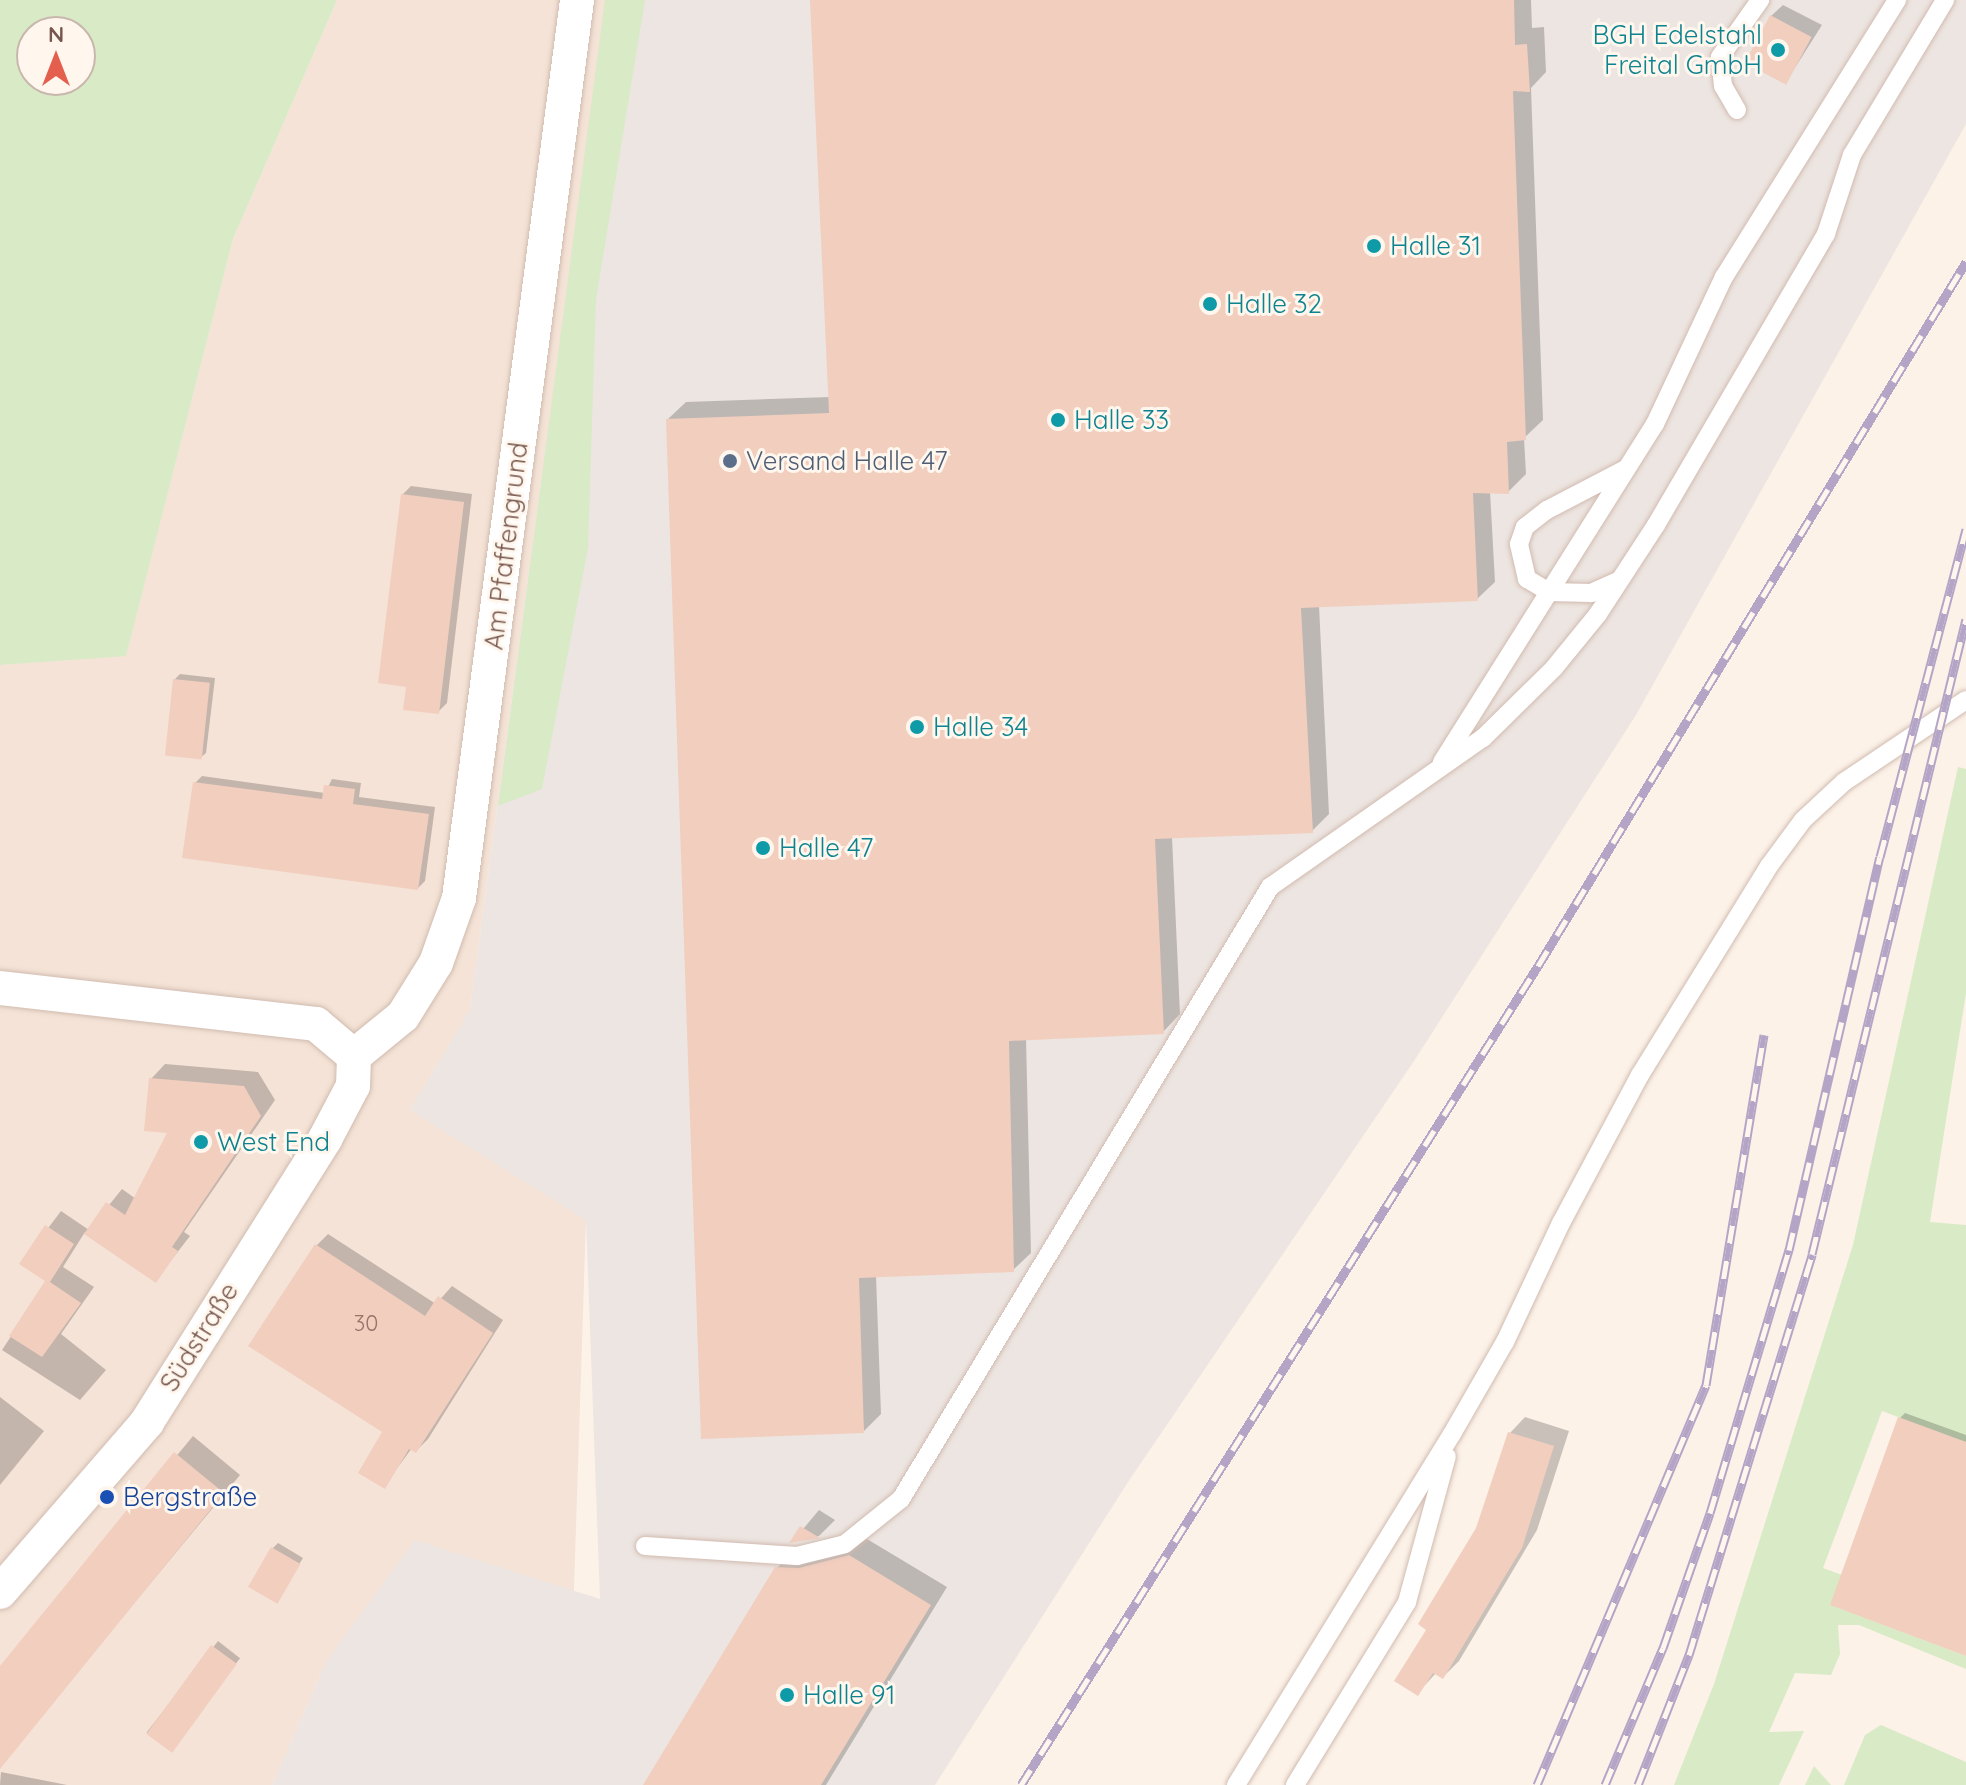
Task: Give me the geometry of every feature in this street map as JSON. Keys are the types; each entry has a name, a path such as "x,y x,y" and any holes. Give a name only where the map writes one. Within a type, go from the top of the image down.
{"street":[{"name":"Am Pfaffengrund","path":"354,1056 403,1016 436,963 459,898 577,0"},
{"path":"0,988 316,1024 354,1056"},
{"name":"Südstraße","path":"0,1592 147,1422 325,1139 353,1086 354,1056"}],"lane":[{"path":"1737,110 1723,86 1720,57 1760,0"},
{"path":"1435,774 1626,469 1676,384 1724,277 1897,0"},
{"path":"645,1546 797,1556 845,1544 901,1499 1270,887 1435,774 1520,703 1590,625 1623,576 1826,234 1852,155 1945,0"},
{"path":"1623,576 1612,586 1591,593 1549,592 1527,579 1519,544 1525,527 1547,510 1626,469"},
{"path":"1236,1785 1452,1434 1505,1342 1561,1223 1640,1075 1769,866 1803,820 1844,782 1966,700"},
{"path":"1295,1785 1407,1602 1452,1434"}],"shaded area":[{"path":"337,0 606,0 470,1010 410,1110 586,1219 573,1619 327,1660 272,1785 0,1785 0,665 126,655 233,239"},
{"name":"BGH Edelstahl Freital GmbH","path":"606,0 1966,0 1966,124 1636,715 1414,1061 1128,1482 935,1785 272,1785 327,1660 415,1540 600,1599 586,1220 410,1110 470,1010"}],"green space":[{"path":"0,0 337,0 233,239 126,656 0,665"},
{"path":"605,0 645,0 596,300 588,548 542,789 498,806"},
{"path":"1958,767 1966,769 1966,993 1930,1222 1966,1225 1966,1442 1882,1411 1823,1568 1842,1575 1831,1605 1966,1656 1966,1669 1859,1625 1838,1625 1840,1654 1831,1675 1795,1673 1769,1732 1804,1731 1779,1785 1674,1785 1714,1684 1853,1245"},
{"path":"1881,1725 1966,1762 1966,1785 1844,1785 1865,1735"},
{"path":"1814,1766 1831,1785 1805,1785"}],"building":[{"path":"810,0 1514,0 1515,45 1527,44 1530,92 1513,91 1526,440 1507,442 1509,494 1473,493 1478,601 1301,608 1313,833 1155,839 1164,1034 1009,1041 1014,1272 859,1278 864,1433 701,1439 666,419 829,413"},
{"name":"BGH Edelstahl Freital GmbH","path":"1770,15 1811,37 1786,85 1745,63"},
{"path":"401,494 464,502 439,714 403,710 406,687 378,683"},
{"path":"173,679 210,683 202,759 165,756"},
{"path":"193,782 322,799 324,785 355,789 353,804 429,814 418,890 182,858"},
{"name":"West End","path":"149,1078 244,1086 261,1116 172,1247 178,1251 156,1283 84,1234 106,1202 125,1215 167,1133 144,1131"},
{"path":"45,1225 74,1244 50,1282 81,1303 42,1357 9,1336 45,1281 19,1264"},
{"path":"315,1244 425,1316 438,1296 493,1333 416,1453 409,1449 385,1489 358,1473 382,1432 248,1346"},
{"path":"1898,1417 1966,1442 1966,1656 1830,1605"},
{"path":"1508,1432 1554,1446 1522,1548 1443,1679 1433,1673 1418,1696 1394,1681 1426,1630 1418,1624 1476,1528"},
{"path":"174,1452 224,1493 0,1769 0,1666"},
{"path":"800,1526 820,1538 789,1543"},
{"path":"271,1547 300,1564 277,1604 248,1587"},
{"name":"Halle 91","path":"849,1555 931,1605 821,1785 643,1785 775,1567 799,1568"},
{"path":"211,1645 237,1664 172,1753 146,1734"}],"railway":[{"path":"1021,1785 1538,966 1966,262"},
{"path":"1605,1785 1663,1648 1710,1513 1789,1250 1880,857 1966,529"},
{"path":"1638,1785 1689,1655 1812,1254 1966,619"},
{"path":"1537,1785 1706,1385 1764,1035"}],"place":[{"name":"BGH Edelstahl Freital GmbH","path":"1778,50"},
{"name":"Halle 31","path":"1374,246"},
{"name":"Halle 32","path":"1210,304"},
{"name":"Halle 33","path":"1058,420"},
{"name":"Versand Halle 47","path":"730,461"},
{"name":"Halle 34","path":"917,727"},
{"name":"Halle 47","path":"763,848"},
{"name":"West End","path":"201,1142"},
{"name":"Bergstraße","path":"107,1497"},
{"name":"Halle 91","path":"787,1695"}]}
